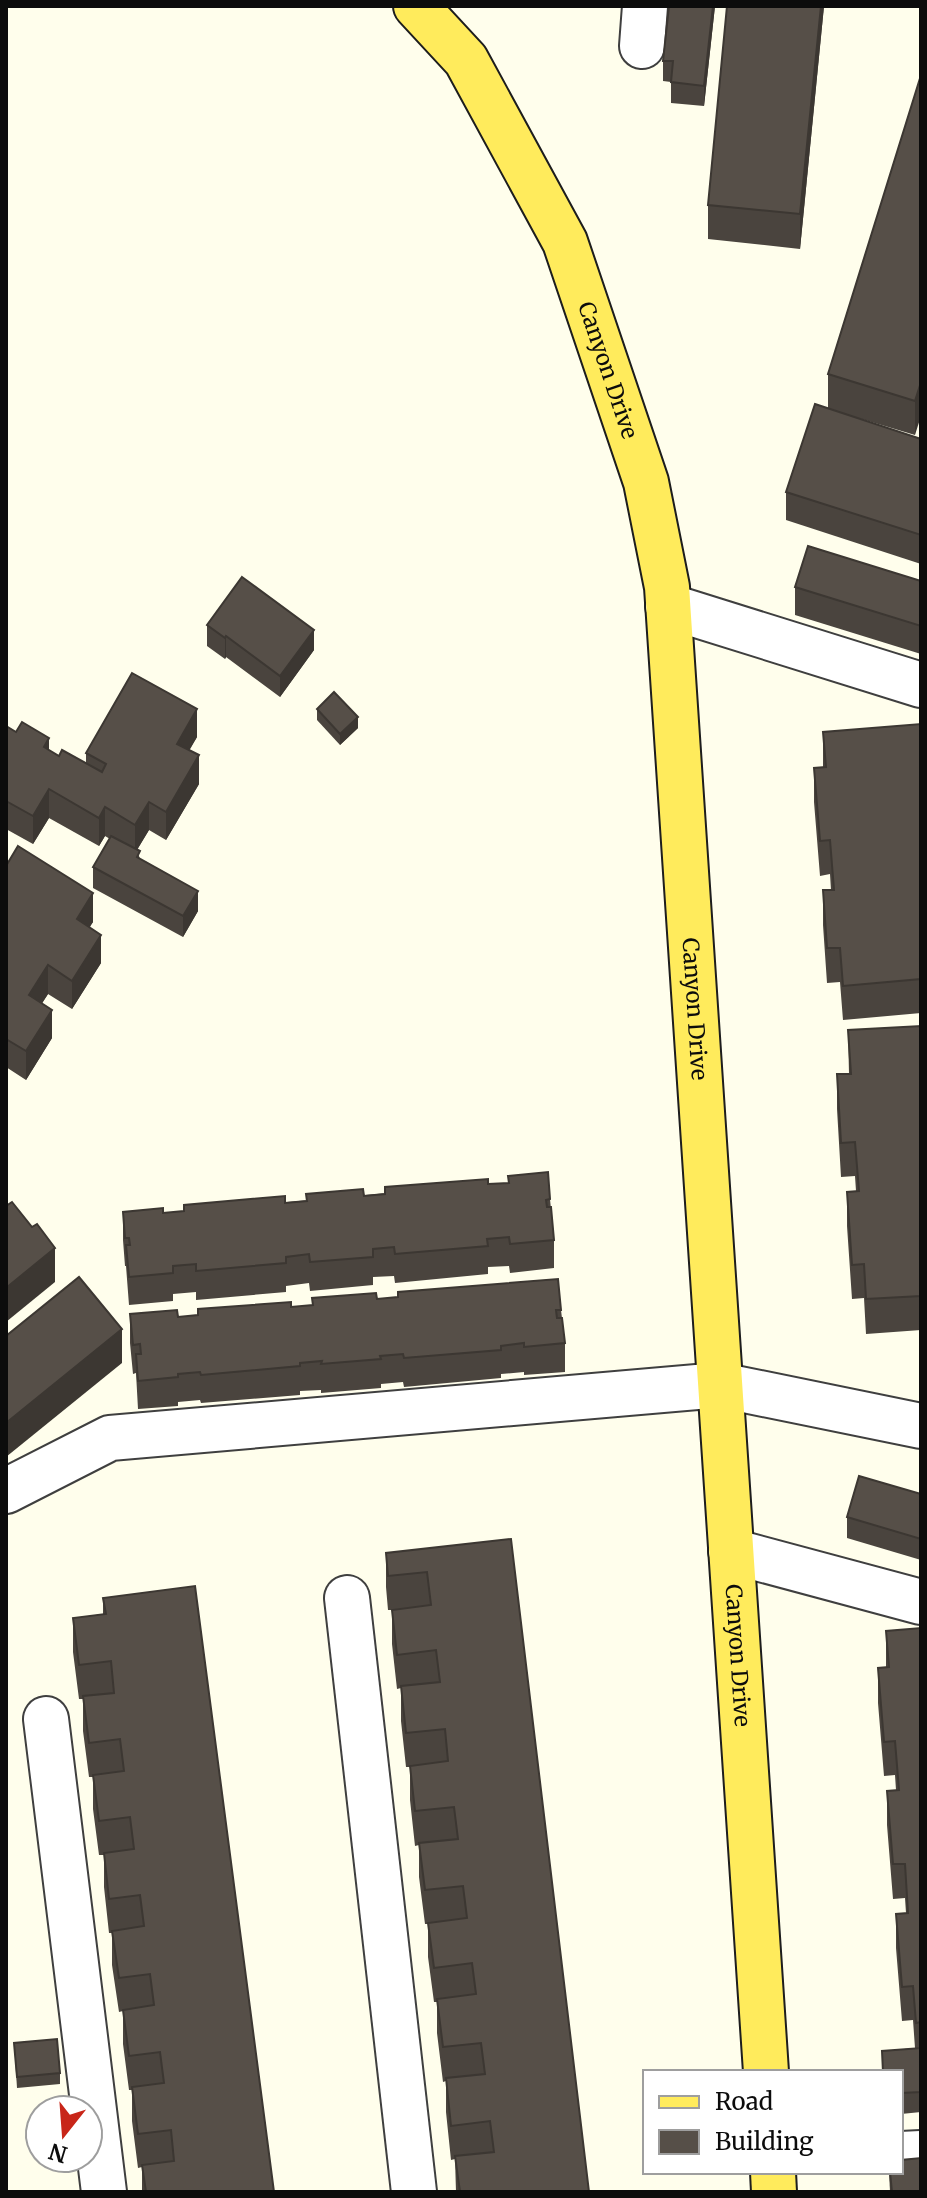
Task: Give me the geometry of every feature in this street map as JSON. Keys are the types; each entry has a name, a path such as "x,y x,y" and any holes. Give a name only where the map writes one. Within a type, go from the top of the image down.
{"main road":[{"name":"Canyon Drive","path":"416,6 466,60 565,242 646,482 667,587 766,2070"}],"street":[{"path":"668,606 921,685"},
{"path":"6,1491 110,1438 720,1385 921,1426"},
{"path":"731,1551 921,1602"},
{"path":"347,1598 414,2192"},
{"path":"46,1719 104,2192"}],"building":[{"path":"669,6 713,6 704,86 671,82 673,61 663,61"},
{"path":"727,6 821,6 800,214 708,205"},
{"path":"921,75 921,382 915,401 828,374"},
{"path":"815,404 921,439 921,535 786,492"},
{"path":"808,546 921,581 921,626 795,587"},
{"path":"242,577 314,630 280,676 207,625"},
{"path":"132,673 197,709 177,744 199,755 166,812 149,802 135,825 105,807 99,818 49,789 33,816 6,801 6,726 16,732 22,722 49,738 44,747 59,756 62,750 102,772 106,764 86,753"},
{"path":"334,692 358,717 340,734 317,709"},
{"path":"921,724 921,979 843,986 840,948 827,948 823,890 834,890 830,840 820,841 814,768 826,767 823,732"},
{"path":"111,836 140,851 137,857 198,891 183,916 93,867"},
{"path":"18,846 93,893 77,919 101,935 72,981 48,965 29,995 52,1010 26,1051 6,1039 6,866"},
{"path":"921,1026 921,1296 866,1299 864,1264 852,1265 847,1192 859,1191 855,1142 841,1143 837,1074 851,1074 848,1030"},
{"path":"548,1172 550,1199 546,1200 547,1207 551,1207 554,1240 510,1244 509,1237 487,1239 488,1246 395,1254 394,1247 373,1249 373,1257 310,1262 309,1254 286,1257 286,1263 196,1271 196,1264 173,1266 173,1273 129,1277 126,1245 130,1245 129,1238 125,1238 123,1212 163,1208 163,1213 184,1211 184,1205 285,1196 285,1203 307,1201 306,1194 363,1189 364,1196 385,1194 385,1187 488,1179 488,1184 509,1183 508,1176"},
{"path":"12,1202 32,1227 37,1224 55,1248 6,1288 6,1206"},
{"path":"79,1277 122,1329 6,1423 6,1336"},
{"path":"558,1279 561,1310 556,1310 557,1318 562,1318 565,1343 524,1347 524,1343 501,1346 501,1350 404,1358 403,1354 380,1356 381,1359 321,1364 322,1361 300,1363 300,1366 201,1375 200,1372 178,1374 178,1377 138,1381 136,1354 141,1354 140,1344 133,1345 130,1314 177,1310 178,1317 198,1315 198,1309 291,1302 291,1307 313,1305 312,1298 376,1293 377,1299 398,1297 398,1292"},
{"path":"859,1476 921,1494 921,1539 847,1517"},
{"path":"511,1539 589,2192 460,2192 455,2156 494,2152 490,2121 451,2126 446,2078 485,2074 481,2043 443,2047 437,1999 476,1994 472,1963 434,1968 428,1923 467,1918 463,1886 425,1890 419,1843 458,1839 454,1807 415,1811 410,1766 448,1761 445,1729 406,1733 401,1686 440,1682 436,1650 397,1655 392,1610 431,1605 427,1572 388,1576 386,1553"},
{"path":"195,1586 274,2192 146,2192 142,2165 174,2161 171,2130 138,2134 132,2087 164,2083 160,2052 129,2056 123,2010 154,2005 150,1974 119,1978 112,1931 144,1926 140,1895 109,1899 104,1853 134,1849 130,1817 99,1821 93,1775 124,1771 120,1739 89,1743 83,1696 114,1693 111,1661 79,1665 73,1618 106,1614 103,1598"},
{"path":"921,1628 921,2022 916,2023 913,1986 902,1987 896,1914 908,1913 905,1864 893,1864 887,1791 899,1790 895,1741 884,1742 878,1668 889,1667 886,1631"},
{"path":"57,2039 60,2073 17,2077 14,2043"},
{"path":"921,2048 921,2092 903,2093 903,2070 883,2070 882,2051"},
{"path":"921,2158 921,2192 892,2192 890,2174 903,2174 903,2160"}]}
